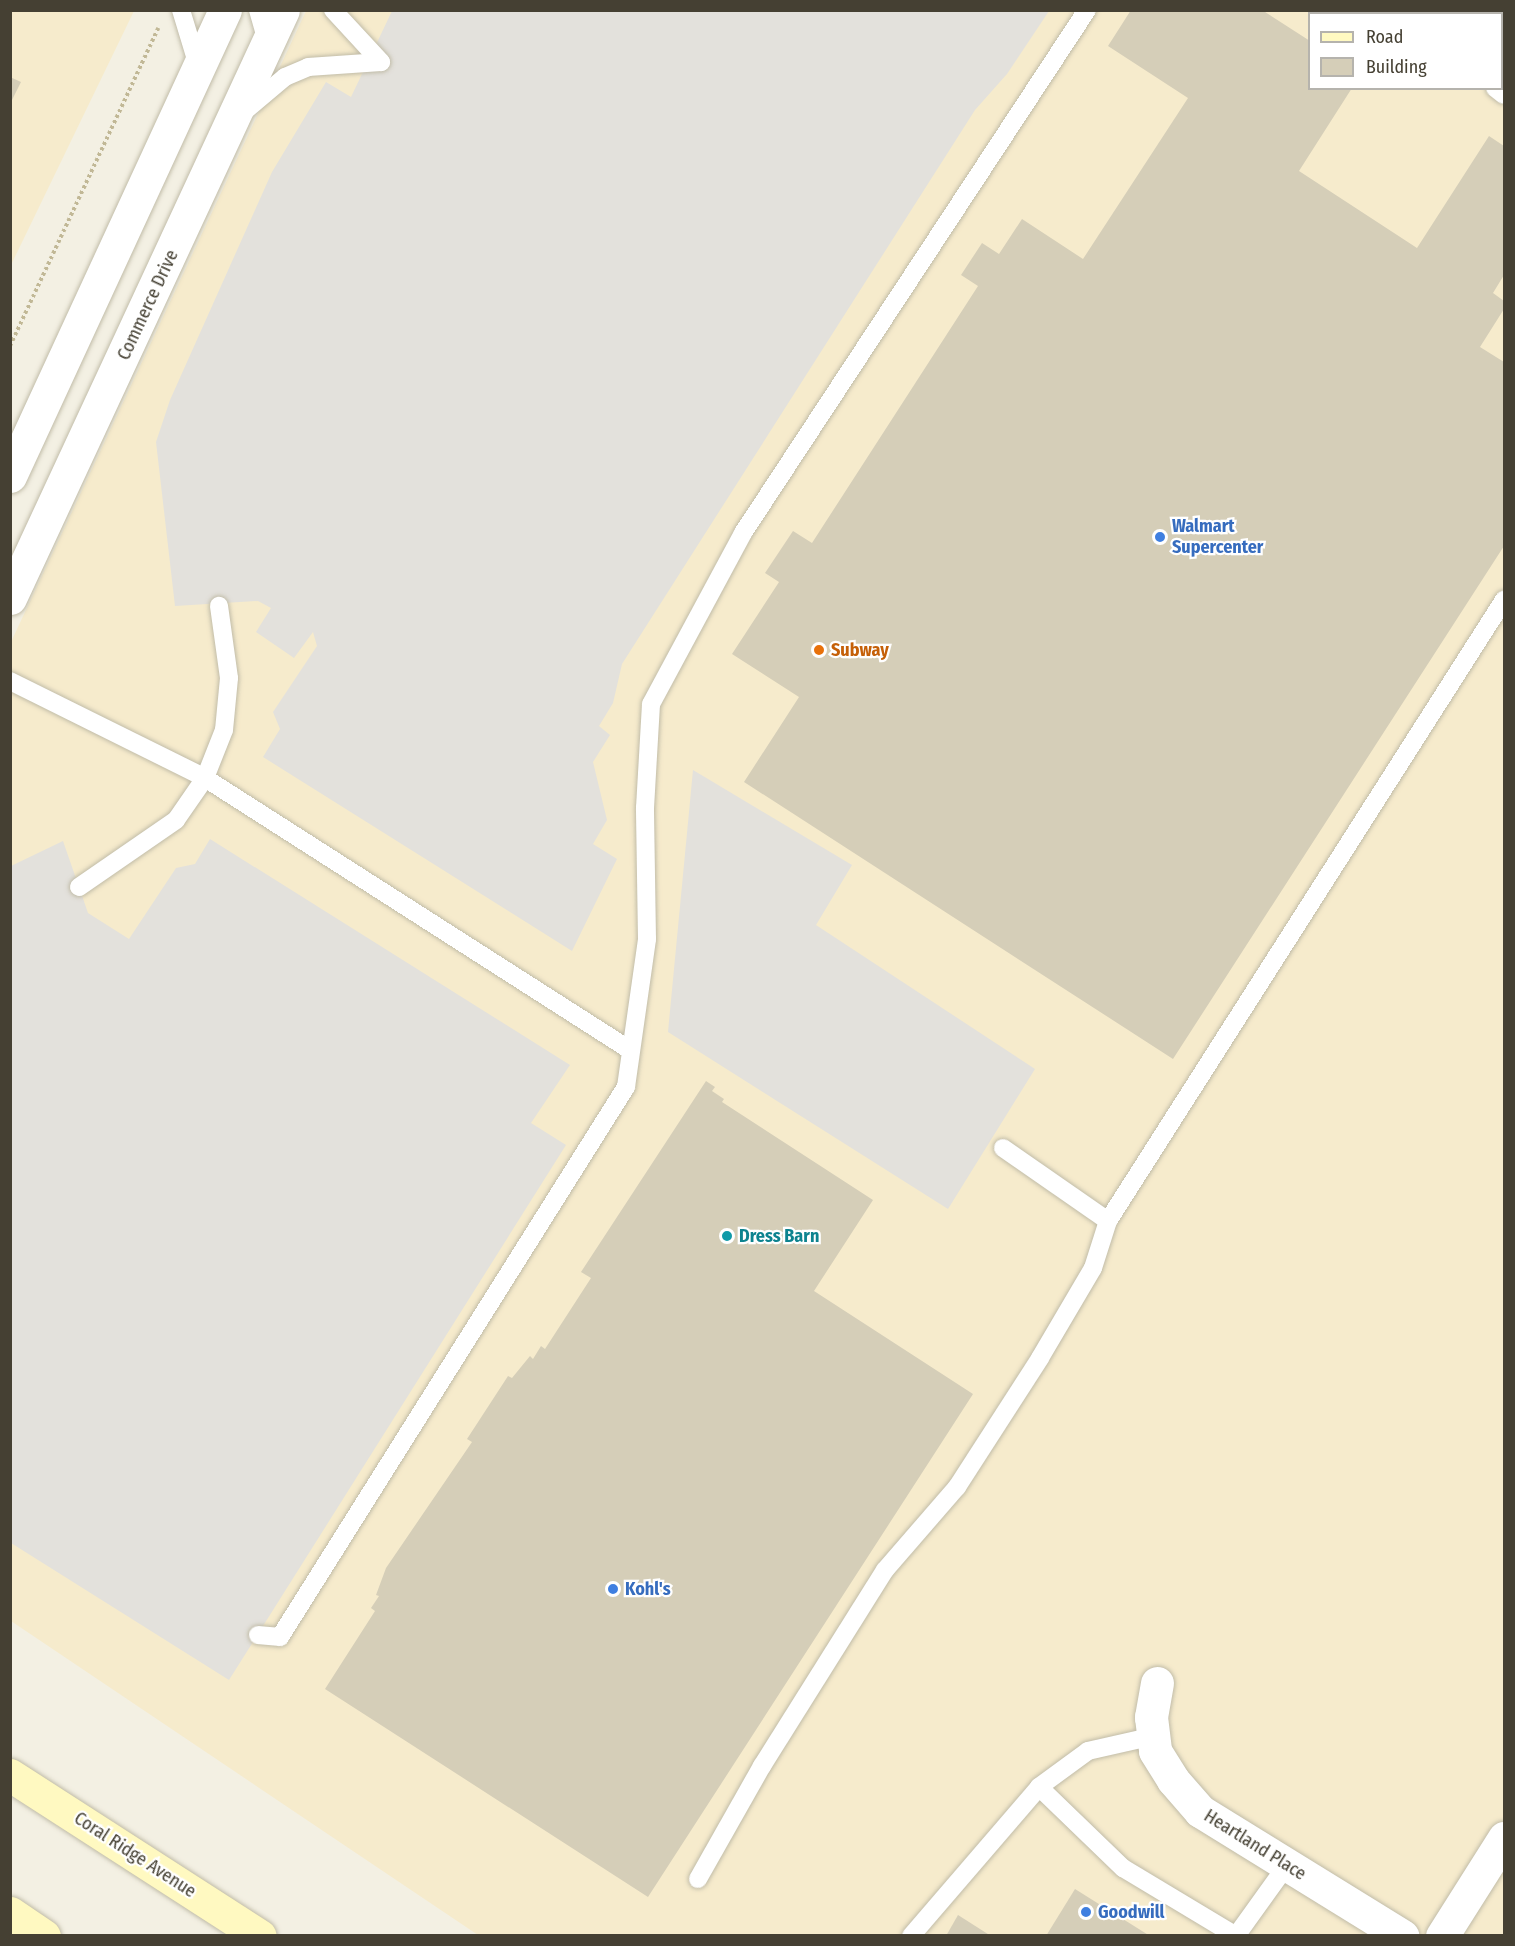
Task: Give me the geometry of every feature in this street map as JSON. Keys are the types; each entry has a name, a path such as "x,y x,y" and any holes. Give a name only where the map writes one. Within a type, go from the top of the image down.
{"main road":[{"name":"Coral Ridge Avenue","path":"10,1775 260,1935"},
{"path":"10,1913 33,1935"},
{"path":"10,1913 44,1935"}],"street":[{"path":"10,476 225,10"},
{"name":"Commerce Drive","path":"10,598 283,10"},
{"name":"Heartland Place","path":"1157,1683 1151,1717 1155,1751 1173,1780 1200,1811 1401,1935"},
{"path":"1442,1935 1504,1838"}],"lane":[{"path":"181,10 199,70"},
{"path":"258,10 267,44"},
{"path":"233,121 285,77 308,67 381,62 333,10"},
{"path":"258,1635 280,1637 626,1087 647,939 645,808 651,704 743,533 1087,10"},
{"path":"698,1879 762,1766 885,1570 957,1487 1040,1358 1093,1268 1108,1221 1504,600"},
{"path":"79,887 176,820 205,778 224,730 229,678 219,606"},
{"path":"10,681 205,778 630,1050"},
{"path":"1003,1148 1108,1221"},
{"path":"911,1935 1039,1787 1088,1751 1154,1736"},
{"path":"1039,1787 1123,1868 1236,1935 1287,1864"}],"path":[{"path":"10,346 160,21"}],"shaded area":[{"path":"11,11 134,11 11,265"},
{"path":"306,11 1504,11 1504,1935 478,1935 11,1621 11,642"},
{"path":"392,11 1049,11 1007,74 975,110 622,664 613,703 599,726 610,735 593,762 607,820 593,844 617,859 572,951 263,757 280,729 273,712 317,646 313,632 294,658 256,632 271,608 258,601 175,606 156,442 170,400 272,172 326,82 351,97"},
{"path":"693,770 852,865 816,925 1035,1069 948,1209 668,1032"},
{"path":"210,839 570,1065 531,1123 566,1145 229,1680 11,1543 11,866 63,841 88,913 129,939 176,868 195,864"}],"building":[{"name":"Walmart Supercenter","path":"1131,10 1262,10 1308,40 1308,90 1351,90 1299,171 1417,248 1489,136 1504,146 1504,275 1493,293 1504,301 1504,309 1480,347 1504,362 1504,546 1173,1059 744,782 799,697 732,654 779,582 765,573 793,531 812,543 978,286 961,275 982,243 999,254 1022,219 1083,259 1188,98 1108,46"},
{"path":"10,77 21,82 10,104"},
{"name":"Kohl's","path":"706,1081 715,1087 712,1091 724,1099 722,1102 873,1200 814,1291 973,1394 648,1897 325,1689 375,1611 371,1608 379,1596 376,1595 386,1568 472,1442 467,1439 508,1376 512,1378 530,1356 533,1359 541,1346 545,1349 591,1278 581,1272"},
{"name":"Goodwill","path":"1075,1889 1150,1936 1046,1936"},
{"path":"958,1915 991,1936 946,1936"}],"place":[{"name":"Walmart Supercenter","path":"1160,537"},
{"name":"Subway","path":"819,650"},
{"name":"Dress Barn","path":"727,1236"},
{"name":"Kohl's","path":"613,1589"},
{"name":"Goodwill","path":"1086,1912"}]}
